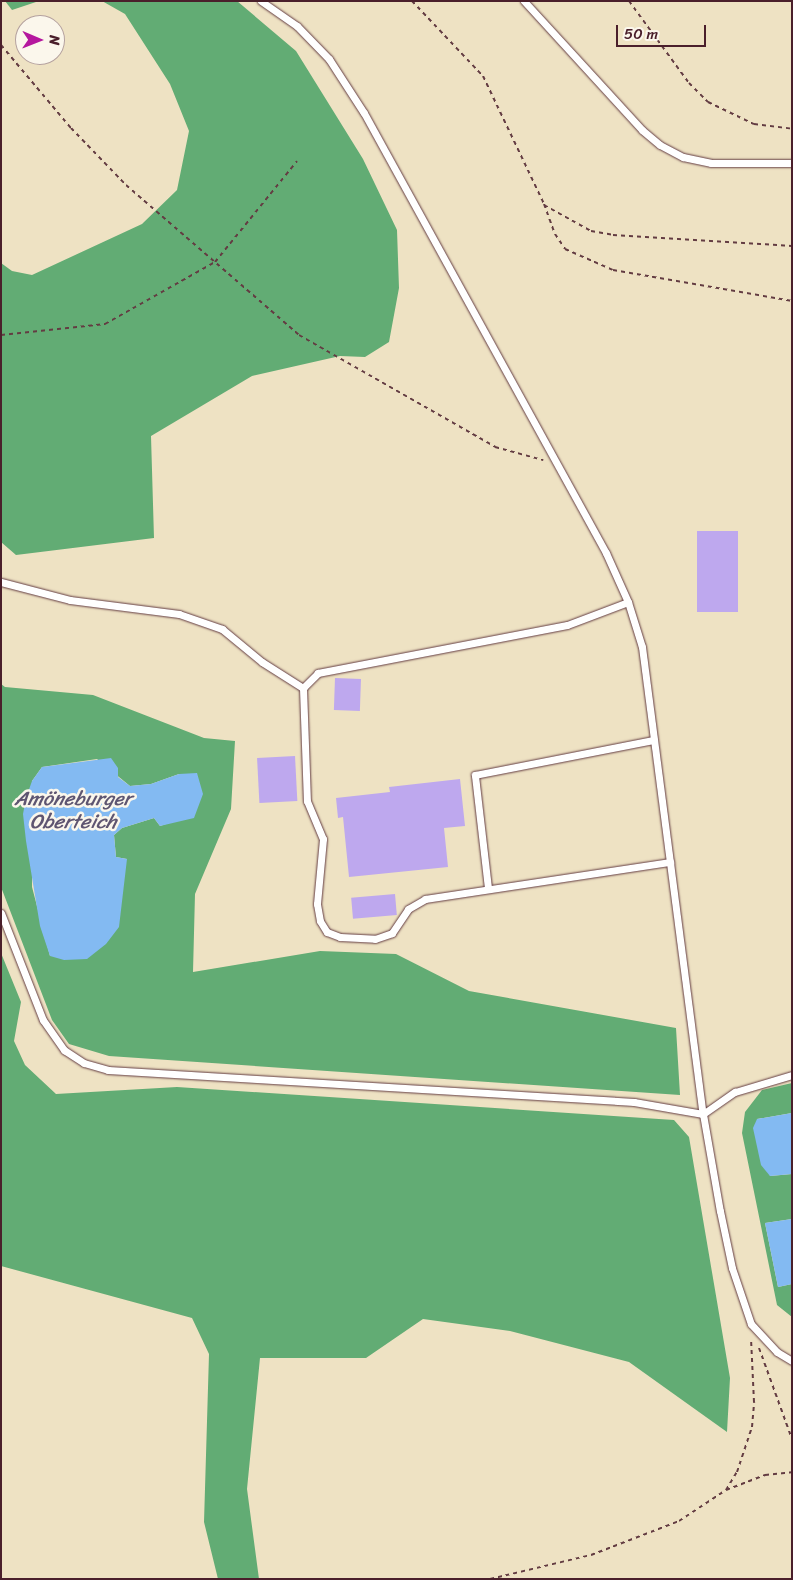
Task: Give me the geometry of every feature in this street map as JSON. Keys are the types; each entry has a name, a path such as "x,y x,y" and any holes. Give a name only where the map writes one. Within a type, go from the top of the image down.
{"lane":[{"path":"261,1 297,26 329,59 364,113 606,553 628,602 642,647 703,1114 732,1268 751,1324 777,1352 792,1361"},
{"path":"524,1 642,130 660,146 683,157 711,163 792,163"},
{"path":"1,582 70,600 179,614 222,629 262,662 302,688"},
{"path":"628,602 567,625 318,672 302,688 307,801 323,839 318,904 320,922 327,932 353,940 375,939 392,932 408,909 425,899 670,862"},
{"path":"488,888 475,774 654,740"},
{"path":"1,913 43,1020 64,1050 84,1063 108,1070 634,1102 703,1114 735,1092 792,1075"}],"path":[{"path":"412,1 483,76 544,204 555,234 565,249 583,259 613,270 792,300"},
{"path":"629,1 689,83 708,102 728,114 754,124 792,129"},
{"path":"1,45 71,128 126,185 299,335 495,447 557,464"},
{"path":"1,335 105,324 215,262 297,161"},
{"path":"544,204 591,231 613,235 792,246"},
{"path":"751,1324 792,1439"},
{"path":"726,1490 737,1472 752,1427 754,1402 751,1324"},
{"path":"490,1579 592,1555 679,1521 726,1490 765,1475 792,1472"}],"green space":[{"path":"5,1 39,1 12,10"},
{"path":"102,1 237,1 296,51 363,159 397,230 399,288 389,342 365,357 340,356 252,376 151,436 154,538 16,555 1,542 1,263 12,271 32,275 142,224 177,190 189,131 170,84 125,14"},
{"path":"1,684 5,687 93,695 204,738 235,741 231,809 195,894 193,972 320,951 396,954 469,991 676,1028 680,1095 109,1056 69,1044 52,1020 1,887","holes":["97,759 130,786 151,784 179,774 172,822 160,826 154,818 122,828 114,835 116,857 127,859 50,956 32,887 32,781 42,767"]},
{"path":"1,953 21,1002 14,1041 25,1065 56,1094 177,1087 674,1120 689,1137 730,1378 727,1432 629,1362 510,1331 423,1319 366,1358 260,1358 247,1489 259,1579 218,1579 204,1522 209,1354 192,1318 1,1266"},
{"path":"792,1083 792,1113 757,1119 770,1176 792,1174 792,1219 765,1223 778,1287 792,1284 792,1317 777,1305 742,1133 745,1112 762,1090"}],"water":[{"name":"Amöneburger Oberteich","path":"111,758 118,768 118,777 130,786 151,784 179,774 197,773 203,794 194,818 160,826 154,818 122,828 114,835 116,857 127,859 119,927 106,944 87,959 64,960 50,956 40,926 23,814 26,798 32,781 42,767"},
{"path":"792,1113 792,1174 770,1176 761,1165 753,1128 757,1119"},
{"path":"792,1219 792,1284 778,1287 765,1223"}],"building":[{"path":"697,531 738,531 738,612 697,612"},
{"path":"335,678 361,679 360,711 334,710"},
{"path":"295,756 297,801 259,803 257,758"},
{"path":"460,779 465,826 444,828 448,867 349,877 343,817 338,818 336,798 390,792 389,787"},
{"path":"395,894 397,915 353,919 351,898"}]}
